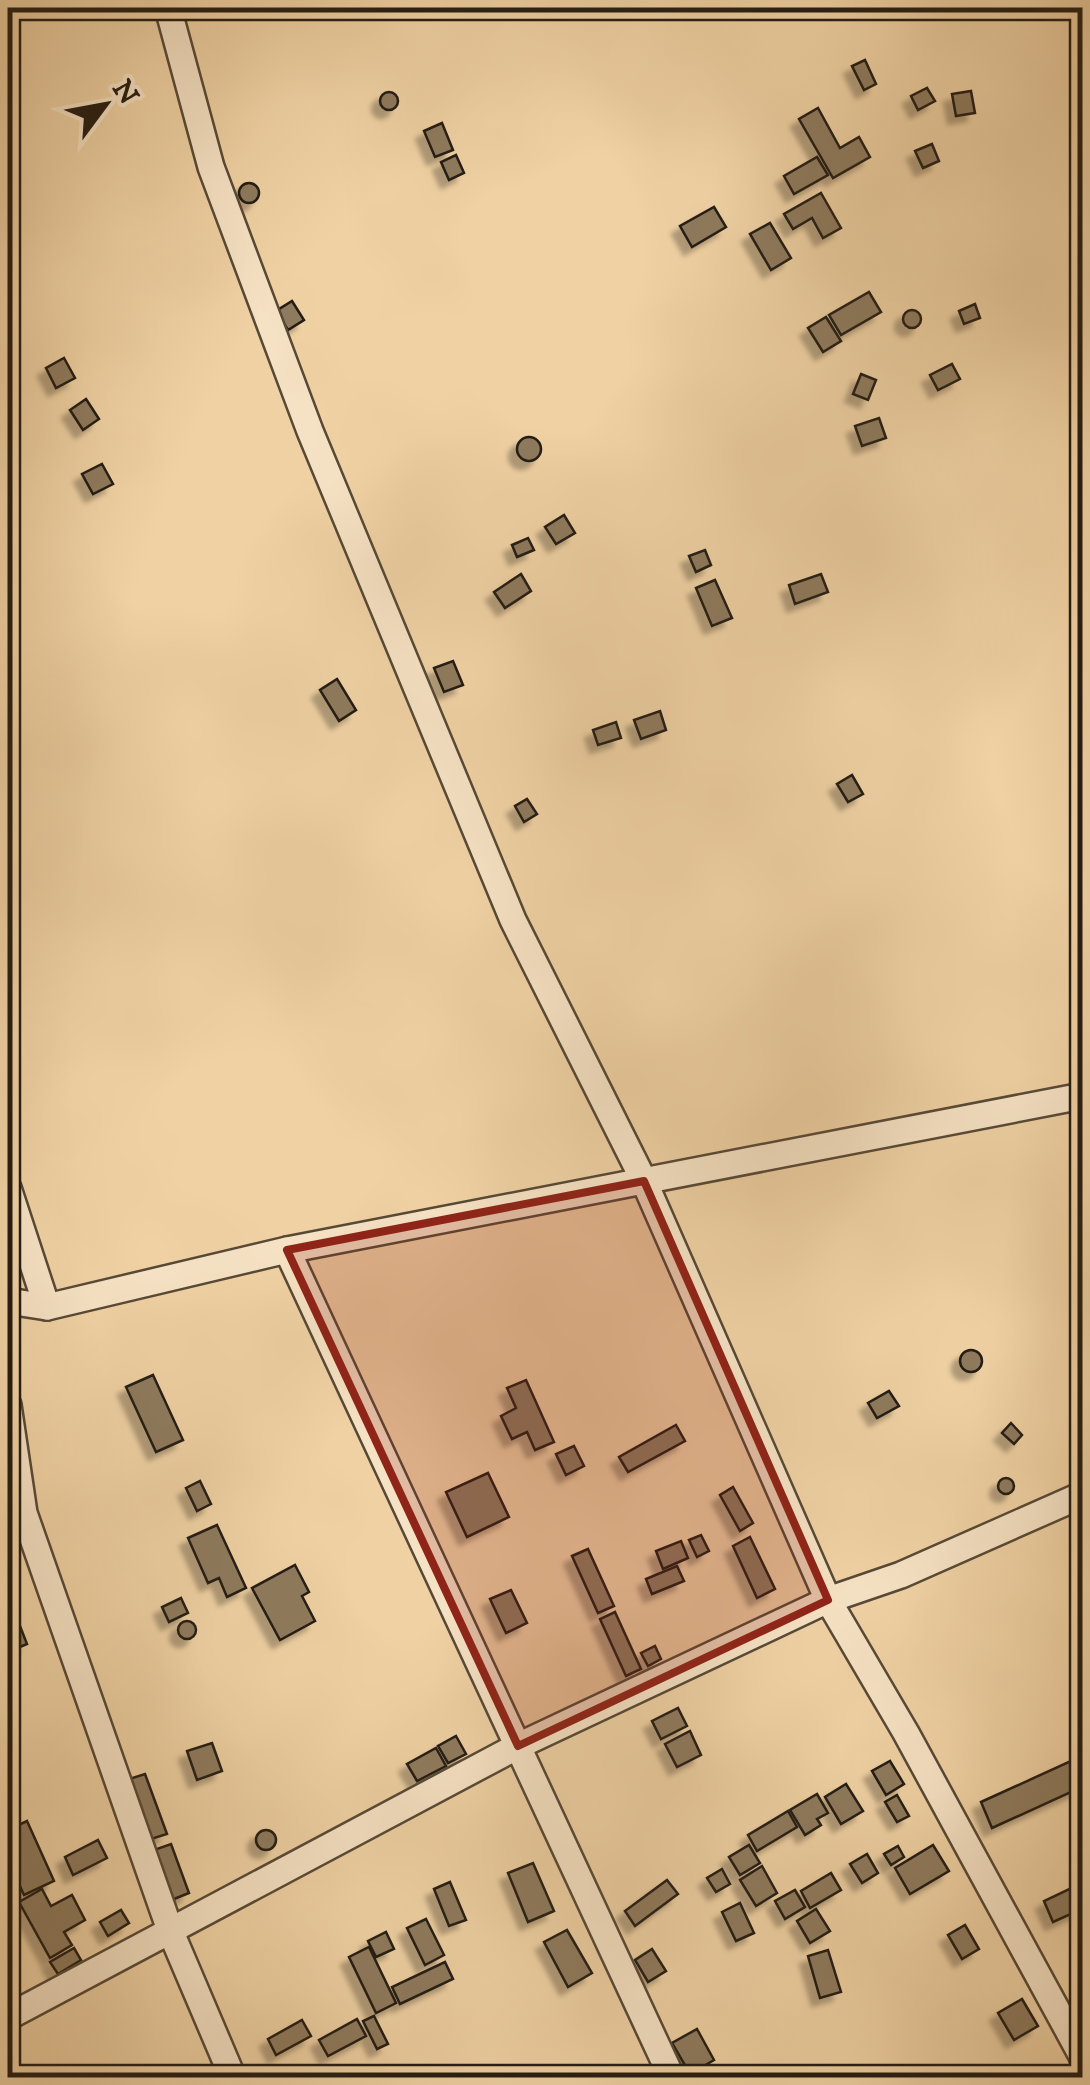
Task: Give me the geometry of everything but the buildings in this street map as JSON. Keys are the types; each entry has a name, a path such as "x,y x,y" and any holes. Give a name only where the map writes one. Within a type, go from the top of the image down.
{"street":[{"path":"168,8 211,167 310,431 513,920 644,1181 828,1600 906,1732 1082,2056"},
{"path":"8,1301 47,1307 288,1250 1082,1096"},
{"path":"8,1188 47,1307"},
{"path":"288,1250 672,2078"},
{"path":"8,1405 24,1513 170,1930 233,2078"},
{"path":"8,2018 518,1746 828,1600 901,1576 1082,1495"}],"highlighted area":[{"path":"644,1181 828,1600 518,1746 287,1250"}]}
